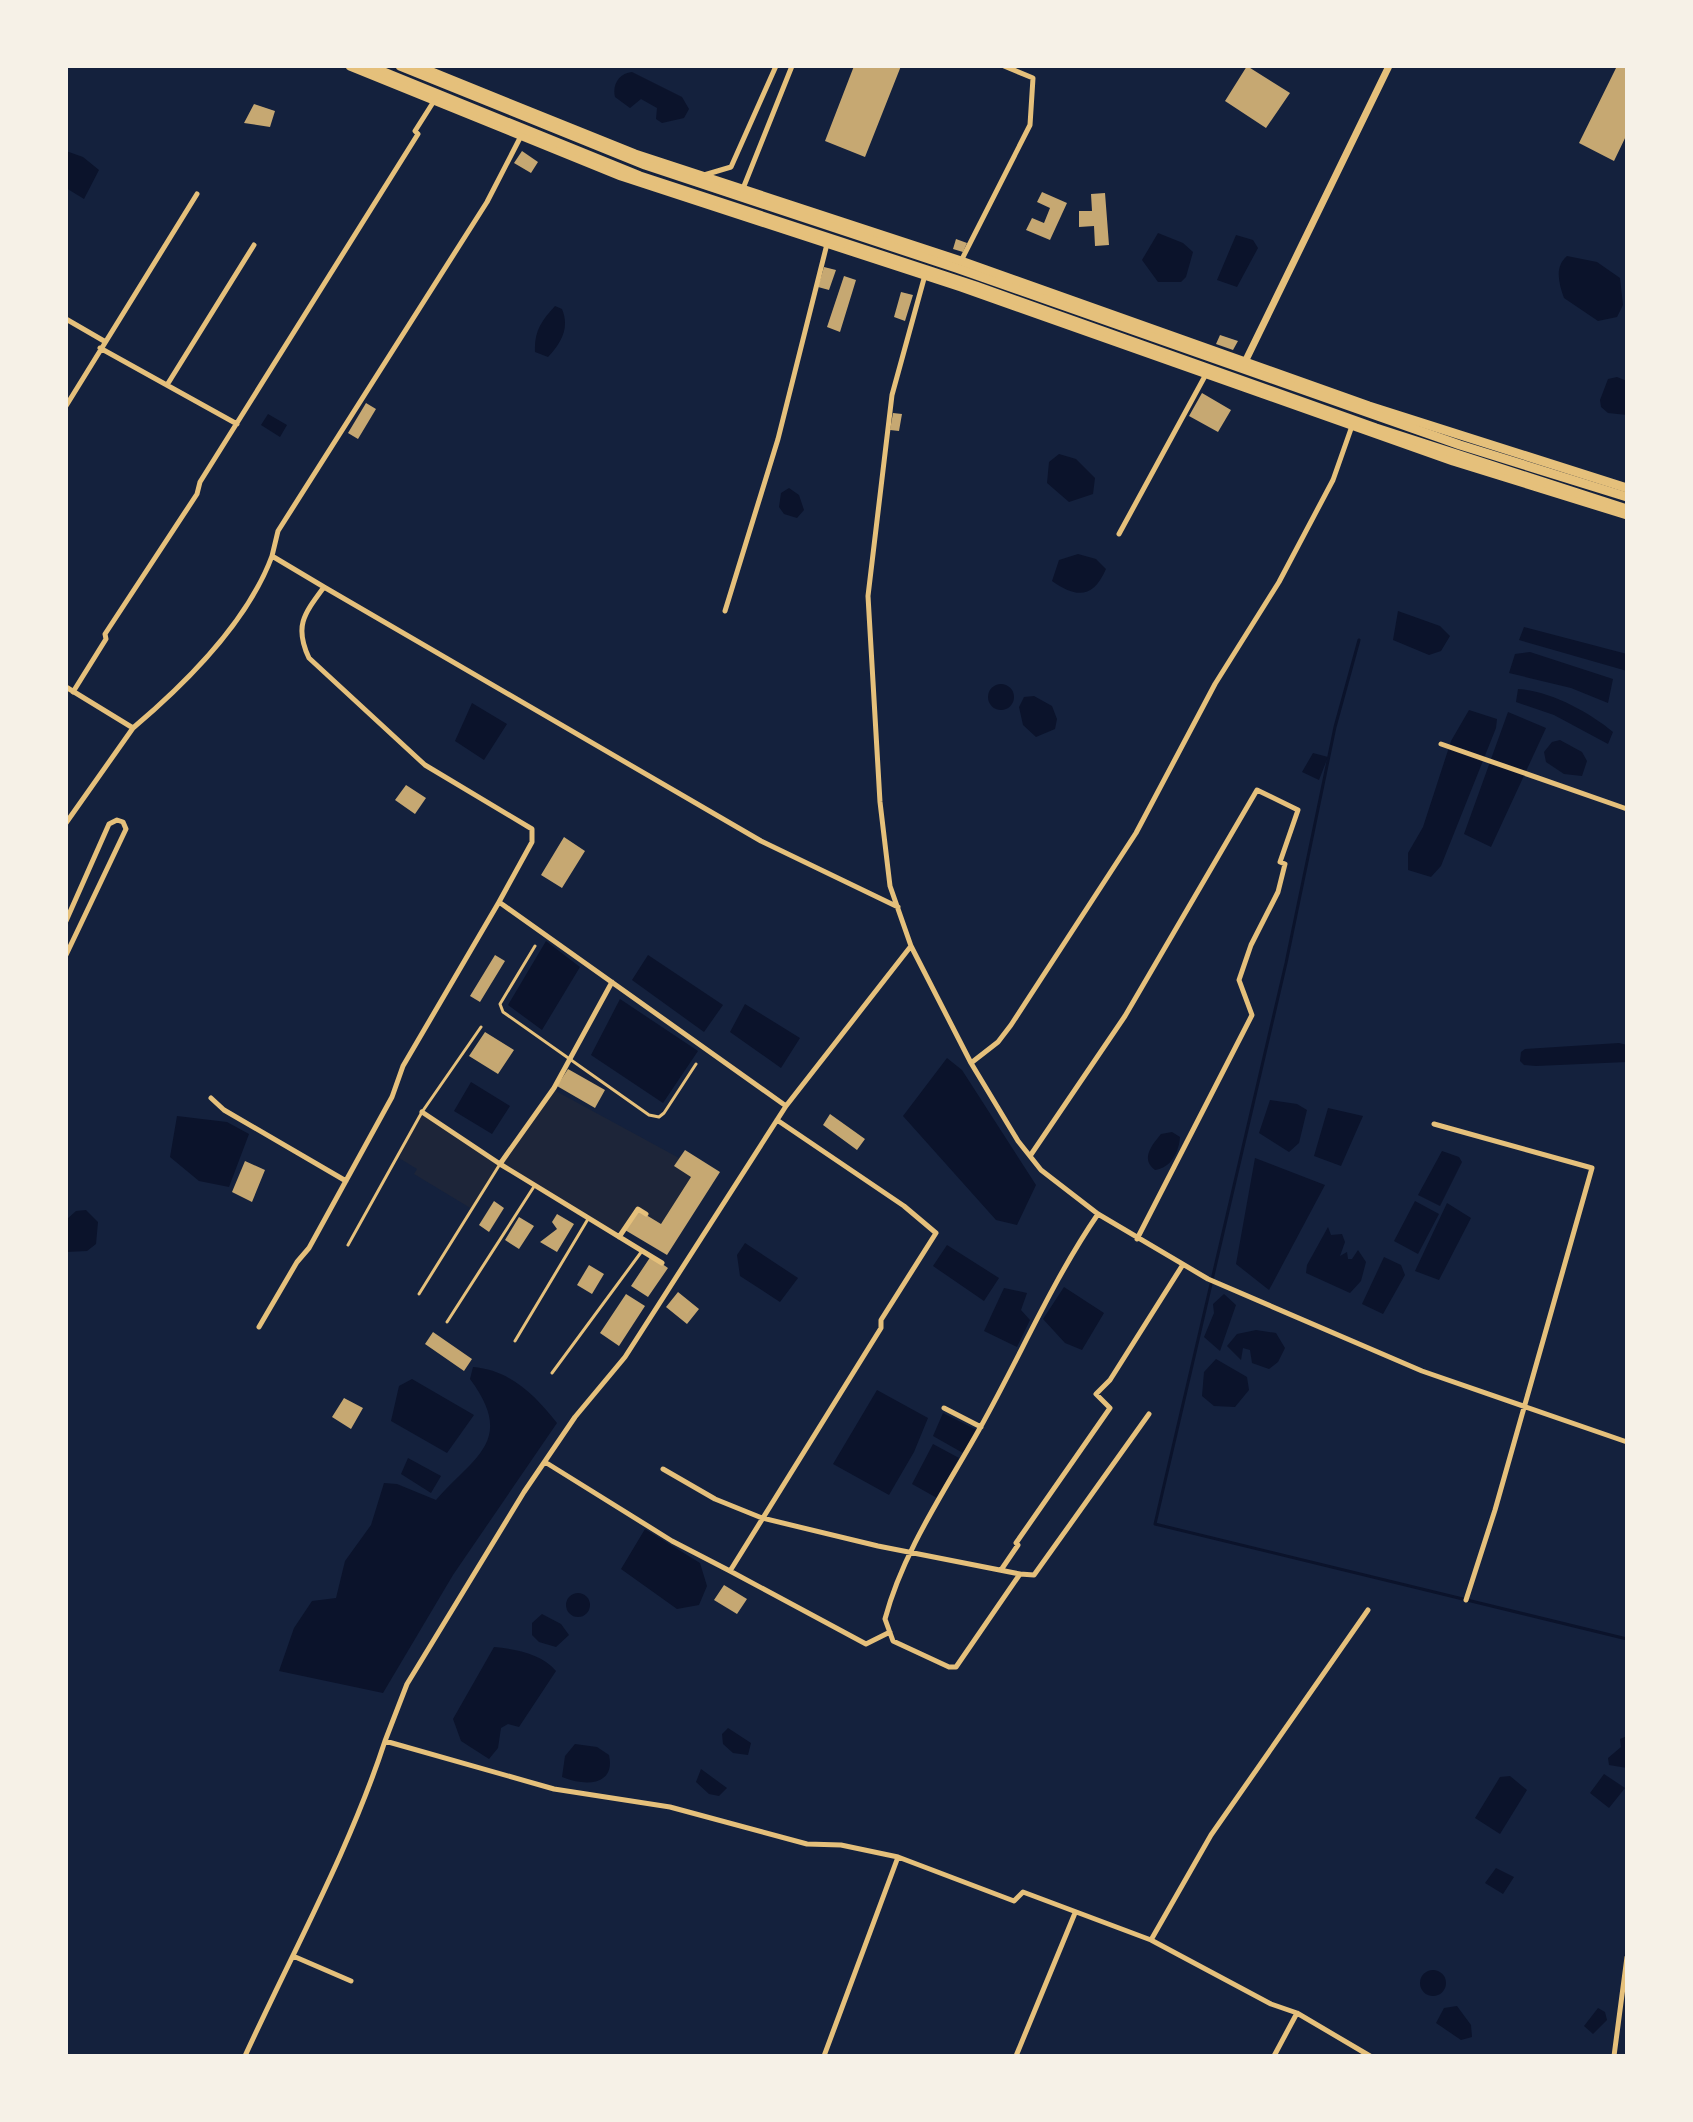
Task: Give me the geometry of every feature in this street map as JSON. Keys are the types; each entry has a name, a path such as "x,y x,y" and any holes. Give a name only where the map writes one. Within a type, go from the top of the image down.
{"main road":[{"path":"350,66 621,176 925,275 1352,426 1627,515"},
{"path":"369,66 640,176 976,286 1434,448 1627,509"},
{"path":"400,66 645,165 956,268 1420,432 1627,497"},
{"path":"417,66 695,175 961,261 1244,363 1627,488"}],"street":[{"path":"695,175 718,174 731,167 776,66"},
{"path":"734,213 792,66"},
{"path":"961,261 1030,125 1033,78 1004,66"},
{"path":"1234,386 1389,66"},
{"path":"73,692 106,639 105,634 197,494 200,482 418,134 415,131 434,101"},
{"path":"66,823 133,728 209,656 259,585 272,556 278,531 487,202 521,135"},
{"path":"66,406 197,194"},
{"path":"725,611 778,439 827,244"},
{"path":"167,385 254,245"},
{"path":"925,275 892,395 868,596 880,802 890,886 911,946 971,1063 1041,1170 1098,1214 1182,1266 1422,1371 1627,1442"},
{"path":"66,319 104,341"},
{"path":"100,348 237,424"},
{"path":"1119,534 1205,376"},
{"path":"971,1063 998,1042 1011,1025 1136,833 1215,684 1301,542 1333,480 1352,426"},
{"path":"272,556 761,841 898,907"},
{"path":"259,1327 346,1181 392,1097 403,1066 532,842 532,829 425,765 309,658 299,637 300,625 324,587"},
{"path":"66,687 133,728"},
{"path":"1441,744 1627,809"},
{"path":"1030,1156 1125,1016 1257,790 1298,810 1280,862 1285,864 1278,892 1251,945 1239,980 1252,1015 1137,1239"},
{"path":"66,921 109,824 117,820 123,822 126,829 66,955"},
{"path":"499,902 786,1106"},
{"path":"245,2056 328,1889 368,1793 407,1684 545,1461 575,1417 625,1357 786,1106 911,946"},
{"path":"500,1164 570,1059 612,982"},
{"path":"211,1098 224,1110 346,1181"},
{"path":"422,1112 500,1164 662,1263"},
{"path":"730,1571 841,1396 881,1328 881,1320 936,1233 904,1206 777,1120"},
{"path":"1434,1124 1592,1168 1466,1600"},
{"path":"619,1237 638,1209 646,1214"},
{"path":"1020,1574 956,1667 949,1667 893,1641 885,1619 912,1553 1069,1257 1098,1214"},
{"path":"1001,1570 1018,1545 1016,1543 1110,1408 1096,1394 1110,1380 1182,1266"},
{"path":"944,1408 981,1427"},
{"path":"663,1469 715,1499 762,1518 912,1553 1034,1575 1149,1414"},
{"path":"545,1461 672,1541 866,1644 890,1632"},
{"path":"1151,1940 1211,1835 1351,1630 1368,1610"},
{"path":"385,1741 554,1789 670,1807 807,1844 841,1845 898,1857 1014,1901 1023,1892 1151,1940 1271,2004 1297,2013 1370,2056"},
{"path":"824,2056 898,1857"},
{"path":"1016,2056 1075,1912"},
{"path":"293,1956 351,1981"},
{"path":"1614,2056 1627,1957"},
{"path":"1274,2056 1297,2013"},
{"path":"1350,2056 1355,2047"}],"lane":[{"path":"535,946 500,1008 649,1115 659,1117 696,1064"},
{"path":"348,1245 422,1112 481,1027"},
{"path":"419,1294 500,1164"},
{"path":"447,1322 535,1185"},
{"path":"515,1341 588,1219"},
{"path":"552,1373 642,1251"}],"shaded area":[{"path":"632,72 682,97 689,109 684,118 662,123 656,119 657,108 641,99 630,108 615,97 618,80"},
{"path":"66,151 83,157 99,170 84,199 66,188"},
{"path":"1158,233 1183,243 1193,252 1186,277 1181,282 1158,282 1142,260"},
{"path":"1236,235 1253,240 1258,248 1237,287 1217,280"},
{"path":"1567,256 1597,262 1620,278 1623,305 1617,317 1598,321 1564,298 1559,270"},
{"path":"555,306 562,309 565,329 548,357 535,352 536,338 542,322"},
{"path":"1617,377 1627,381 1627,415 1608,413 1601,407 1600,400 1608,379"},
{"path":"268,414 287,425 280,437 261,425"},
{"path":"1059,454 1076,459 1095,478 1093,494 1069,502 1047,483 1049,462"},
{"path":"789,488 799,495 804,510 797,518 784,514 779,507 781,493"},
{"path":"1078,554 1096,559 1106,569 1095,586 1083,593 1069,591 1052,581 1059,560"},
{"path":"1398,611 1440,626 1450,636 1441,651 1429,655 1393,640"},
{"path":"1524,627 1627,654 1627,671 1519,640"},
{"path":"1530,652 1613,679 1608,703 1571,688 1509,673 1515,654"},
{"path":"1001,684 1010,688 1014,697 1010,706 1001,710 992,706 988,697 992,688"},
{"path":"1518,689 1556,698 1593,717 1613,732 1608,744 1554,715 1516,702"},
{"path":"1034,696 1052,706 1057,719 1055,729 1036,737 1023,725 1019,707 1024,697"},
{"path":"472,703 507,724 484,760 455,741"},
{"path":"1469,710 1497,719 1496,728 1441,866 1431,877 1408,870 1408,853 1423,827 1451,741"},
{"path":"1508,712 1546,728 1491,847 1464,834"},
{"path":"1560,740 1582,752 1587,761 1582,776 1564,774 1546,762 1544,752 1552,742"},
{"path":"1313,753 1328,757 1319,780 1302,772"},
{"path":"546,941 580,967 542,1030 508,1005"},
{"path":"648,955 723,1005 704,1032 632,980"},
{"path":"620,999 698,1051 663,1103 591,1055"},
{"path":"745,1004 800,1038 781,1068 730,1032"},
{"path":"1627,1045 1627,1062 1536,1066 1524,1065 1520,1061 1521,1052 1525,1049"},
{"path":"947,1058 962,1070 1036,1185 1017,1225 996,1220 903,1116"},
{"path":"471,1082 510,1106 492,1134 454,1111"},
{"path":"554,1090 679,1158 675,1166 691,1177 661,1224 638,1210 620,1238 501,1164 472,1209 414,1174 417,1169 399,1158 422,1112 500,1164"},
{"path":"1270,1100 1297,1104 1307,1110 1299,1143 1289,1152 1259,1133"},
{"path":"1328,1108 1363,1116 1341,1166 1314,1156"},
{"path":"177,1116 227,1122 249,1134 229,1187 199,1181 170,1157"},
{"path":"1172,1132 1180,1137 1176,1154 1170,1163 1155,1170 1148,1161 1149,1152 1161,1134"},
{"path":"1442,1151 1459,1157 1462,1162 1440,1206 1418,1195"},
{"path":"1255,1158 1325,1185 1269,1290 1236,1264"},
{"path":"1415,1201 1439,1214 1418,1254 1394,1241"},
{"path":"1447,1203 1471,1218 1439,1280 1415,1271"},
{"path":"86,1210 98,1222 96,1244 87,1251 66,1252 66,1220 76,1211"},
{"path":"1328,1227 1331,1235 1342,1234 1345,1242 1340,1256 1347,1252 1348,1259 1352,1259 1358,1250 1366,1262 1361,1281 1350,1293 1306,1273 1307,1265"},
{"path":"745,1243 798,1278 780,1302 740,1276 737,1255"},
{"path":"947,1245 999,1278 984,1301 933,1266"},
{"path":"1384,1257 1401,1265 1405,1275 1383,1314 1362,1304"},
{"path":"1064,1287 1104,1313 1082,1350 1065,1343 1043,1319"},
{"path":"1004,1288 1027,1293 1021,1310 1030,1320 1017,1347 984,1331"},
{"path":"1224,1294 1236,1305 1220,1351 1204,1337 1214,1313 1213,1304"},
{"path":"1256,1330 1276,1333 1285,1348 1278,1362 1269,1369 1252,1363 1250,1350 1243,1348 1241,1360 1227,1346 1237,1334"},
{"path":"1216,1359 1247,1377 1249,1390 1235,1407 1214,1406 1202,1396 1204,1372"},
{"path":"473,1367 499,1373 521,1386 557,1423 453,1575 383,1693 279,1671 294,1628 312,1601 336,1598 345,1561 371,1525 384,1483 397,1484 436,1500 476,1459 489,1433 489,1418 483,1400 470,1379"},
{"path":"412,1379 474,1415 447,1453 391,1421 399,1386"},
{"path":"877,1390 928,1418 914,1452 889,1495 833,1464"},
{"path":"943,1413 977,1430 963,1453 933,1436"},
{"path":"933,1444 959,1458 937,1498 912,1484"},
{"path":"408,1458 441,1476 431,1493 401,1474"},
{"path":"645,1529 700,1563 707,1586 699,1605 677,1609 621,1569"},
{"path":"573,1593 583,1593 590,1600 590,1610 583,1617 573,1617 566,1610 566,1600"},
{"path":"542,1614 561,1624 569,1635 556,1647 539,1642 532,1635 532,1623"},
{"path":"494,1647 536,1656 556,1671 519,1727 508,1724 501,1728 498,1748 489,1759 461,1741 453,1719"},
{"path":"728,1728 751,1743 748,1755 733,1753 723,1744 722,1734"},
{"path":"1627,1736 1627,1768 1609,1765 1608,1758 1621,1747 1620,1739"},
{"path":"575,1744 597,1747 609,1755 610,1766 603,1778 579,1782 562,1777 565,1756"},
{"path":"701,1769 727,1788 719,1796 709,1794 696,1782"},
{"path":"1604,1774 1625,1788 1609,1808 1590,1793"},
{"path":"1510,1776 1527,1790 1500,1834 1475,1818 1500,1777"},
{"path":"1496,1868 1514,1877 1503,1894 1485,1883"},
{"path":"1433,1970 1442,1974 1446,1983 1442,1992 1433,1996 1424,1992 1420,1983 1424,1974"},
{"path":"1457,2006 1471,2025 1472,2037 1461,2040 1436,2023 1444,2008"},
{"path":"1598,2008 1605,2012 1607,2020 1593,2034 1584,2026"}],"building":[{"path":"854,66 901,66 865,157 825,141"},
{"path":"1247,66 1290,93 1266,128 1225,101"},
{"path":"1617,66 1627,66 1627,134 1614,161 1579,143"},
{"path":"254,104 275,111 270,127 244,123"},
{"path":"522,151 538,162 531,173 514,163"},
{"path":"1042,192 1067,203 1050,240 1026,230 1032,218 1044,223 1050,208 1037,202"},
{"path":"1105,193 1109,245 1095,246 1094,226 1079,227 1079,211 1092,211 1091,194"},
{"path":"956,239 967,243 963,252 953,249"},
{"path":"824,267 836,270 829,290 818,287"},
{"path":"844,276 856,280 840,332 827,327"},
{"path":"901,292 913,295 905,321 894,317"},
{"path":"1220,335 1238,341 1233,350 1216,344"},
{"path":"1202,393 1231,410 1218,432 1189,416"},
{"path":"366,403 376,409 358,439 348,433"},
{"path":"893,413 902,414 899,431 890,430"},
{"path":"406,785 426,798 415,814 395,800"},
{"path":"564,837 585,851 562,888 541,875"},
{"path":"495,955 505,961 480,1002 470,996"},
{"path":"485,1032 514,1050 498,1074 469,1056"},
{"path":"568,1069 605,1090 595,1108 557,1086"},
{"path":"830,1114 865,1139 857,1150 823,1125"},
{"path":"685,1150 720,1172 667,1255 625,1230 638,1210 661,1224 691,1177 674,1166"},
{"path":"245,1161 265,1170 252,1202 232,1192"},
{"path":"494,1201 504,1208 489,1232 479,1225"},
{"path":"557,1214 574,1224 557,1252 540,1242 557,1229 552,1222"},
{"path":"519,1217 534,1226 519,1249 505,1240"},
{"path":"651,1256 668,1268 648,1297 631,1286"},
{"path":"589,1265 604,1274 592,1294 577,1285"},
{"path":"678,1292 699,1309 687,1324 666,1307"},
{"path":"626,1294 645,1306 619,1346 600,1333"},
{"path":"433,1332 472,1359 464,1371 425,1344"},
{"path":"344,1398 363,1408 351,1429 332,1417"},
{"path":"724,1585 747,1599 737,1614 714,1600"}],"waterway":[{"path":"1359,640 1335,727 1286,963 1155,1524 1627,1639"}]}
